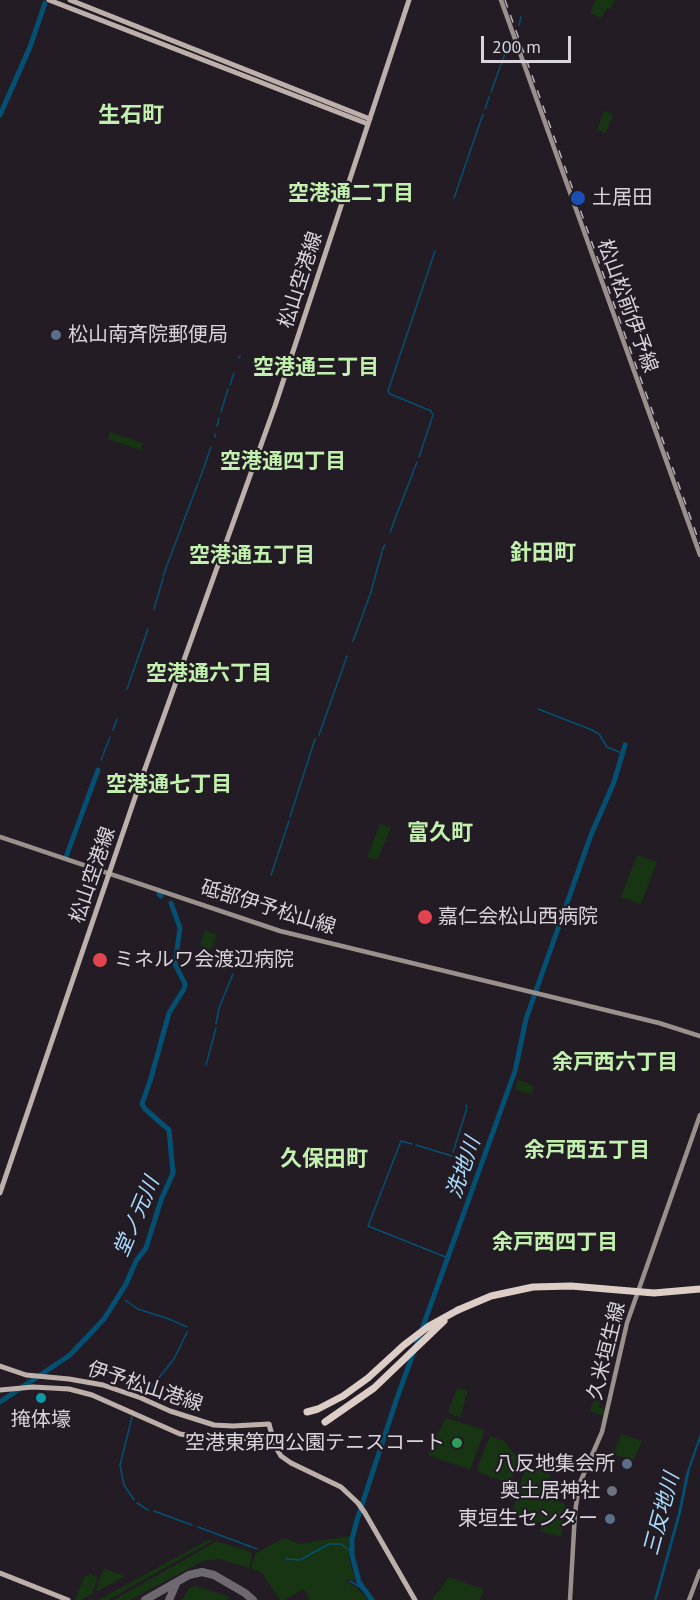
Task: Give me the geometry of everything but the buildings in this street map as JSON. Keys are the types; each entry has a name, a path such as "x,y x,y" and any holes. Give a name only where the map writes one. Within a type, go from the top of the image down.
{"highway":[{"path":"307,1413 331,1404 357,1387 423,1330 458,1310 491,1296 540,1287 571,1286 654,1293 700,1289"},
{"path":"325,1422 374,1388 425,1338 458,1310"}],"main road":[{"path":"49,0 369,122"},
{"path":"70,0 369,122"},
{"name":"松山空港線","path":"0,1193 142,777 275,406 410,0"},
{"name":"松山松前伊予線","path":"501,0 700,555"},
{"name":"砥部伊予松山線","path":"0,837 280,931 659,1023 700,1036"},
{"name":"久米垣生線","path":"570,1600 575,1513 579,1485 602,1432 627,1323 700,1115"},
{"name":"伊予松山港線","path":"0,1366 33,1376 51,1376 103,1385 214,1425 269,1424 278,1451 286,1460 341,1486 358,1503 415,1600"},
{"name":"伊予松山港線","path":"0,1390 33,1387 69,1389 92,1395 180,1434 228,1440 273,1436"},
{"path":"689,1600 700,1571"},
{"path":"0,1573 68,1600"}],"green space":[{"path":"595,0 614,0 611,9 607,8 601,18 590,13"},
{"path":"604,111 613,114 606,133 597,130"},
{"path":"110,432 143,443 140,450 108,439"},
{"path":"380,824 391,828 377,860 367,857"},
{"path":"637,855 657,862 641,904 621,897"},
{"path":"205,930 217,935 211,950 200,945"},
{"path":"518,1080 534,1086 531,1095 515,1089"},
{"path":"457,1388 468,1391 460,1418 448,1412"},
{"path":"594,1399 600,1402 599,1407 607,1410 604,1416 590,1411"},
{"name":"空港東第四公園テニスコート","path":"447,1418 485,1430 470,1470 428,1455"},
{"path":"621,1434 642,1441 633,1461 613,1454"},
{"path":"490,1436 504,1441 517,1457 517,1470 509,1483 480,1473 477,1468"},
{"path":"526,1465 551,1475 541,1496 565,1504 561,1537 540,1531 542,1524 512,1513"},
{"path":"350,1536 349,1558 355,1579 346,1581 368,1600 310,1600 304,1589 280,1600 263,1574 251,1568 256,1553 282,1539 298,1544"},
{"path":"208,1540 214,1540 108,1600 98,1600"},
{"path":"217,1541 251,1552 249,1568 219,1559 203,1561 130,1600 114,1600"},
{"path":"104,1568 125,1576 98,1591 96,1590"},
{"path":"90,1574 98,1577 92,1594 81,1600 75,1600 85,1575 89,1577"},
{"path":"449,1577 484,1589 480,1600 432,1600"},
{"path":"195,1586 230,1597 226,1600 182,1600 189,1588"}],"water":[{"path":"700,1434 681,1513 657,1599 654,1600 678,1513 686,1474"}],"waterway":[{"path":"0,115 30,47 45,3"},
{"path":"519,25 521,17"},
{"path":"501,65 509,42"},
{"path":"491,92 500,67"},
{"path":"485,109 489,97"},
{"path":"454,198 483,114"},
{"path":"419,457 433,415 431,411 390,394 388,391 435,251"},
{"path":"230,385 234,373"},
{"path":"221,412 228,389"},
{"path":"217,426 219,418"},
{"path":"199,481 211,447"},
{"path":"390,532 417,462"},
{"path":"163,576 198,483"},
{"path":"382,550 385,545"},
{"path":"353,641 370,595 382,552"},
{"path":"154,609 163,578"},
{"path":"127,689 148,629"},
{"path":"319,735 347,656"},
{"path":"538,709 592,730 599,734 607,747 624,754"},
{"path":"113,730 117,719"},
{"path":"101,760 110,737"},
{"path":"290,817 315,739"},
{"name":"洗地川","path":"372,1600 359,1582 352,1555 352,1539 357,1520 396,1401 515,1071 526,1019 591,835 614,782 625,745"},
{"name":"堂ノ元川","path":"66,857 98,770"},
{"path":"271,875 289,821"},
{"name":"堂ノ元川","path":"0,1402 70,1355 104,1319 126,1284 136,1261 146,1248 161,1200 173,1173 169,1130 142,1104 169,1013 185,984 175,964 180,928 171,903"},
{"path":"216,1024 219,1008 233,974"},
{"path":"206,1065 216,1028"},
{"path":"453,1152 466,1105"},
{"path":"412,1144 401,1141 368,1226 448,1258"},
{"path":"416,1145 452,1156"},
{"path":"125,1300 138,1309 187,1327"},
{"path":"145,1395 174,1359 187,1332"},
{"path":"132,1417 120,1465 124,1485 134,1500"},
{"path":"137,1503 148,1510"},
{"path":"154,1511 192,1525"},
{"path":"198,1527 257,1549"},
{"path":"286,1559 300,1560 329,1544 341,1544 352,1552"},
{"path":"350,1581 364,1590"}],"taxiway":[{"path":"145,1600 189,1575 202,1572 214,1575 253,1600"},
{"path":"169,1600 176,1584"}],"railway":[{"path":"505,0 700,544"}],"place":[{"name":"土居田","path":"578,198"},
{"name":"松山南斉院郵便局","path":"56,335"},
{"name":"嘉仁会松山西病院","path":"425,917"},
{"name":"ミネルワ会渡辺病院","path":"100,960"},
{"name":"掩体壕","path":"41,1398"},
{"name":"空港東第四公園テニスコート","path":"457,1443"},
{"name":"八反地集会所","path":"627,1464"},
{"name":"奥土居神社","path":"612,1491"},
{"name":"東垣生センター","path":"610,1519"}],"district":[{"name":"生石町","path":"131,116"},
{"name":"空港通二丁目","path":"351,194"},
{"name":"空港通三丁目","path":"316,368"},
{"name":"空港通四丁目","path":"283,462"},
{"name":"針田町","path":"543,554"},
{"name":"空港通五丁目","path":"252,556"},
{"name":"空港通六丁目","path":"209,674"},
{"name":"空港通七丁目","path":"169,785"},
{"name":"富久町","path":"440,834"},
{"name":"余戸西六丁目","path":"615,1063"},
{"name":"余戸西五丁目","path":"587,1151"},
{"name":"久保田町","path":"324,1160"},
{"name":"余戸西四丁目","path":"555,1243"}],"water label":[{"name":"三反地川","path":"662,1514"}]}
